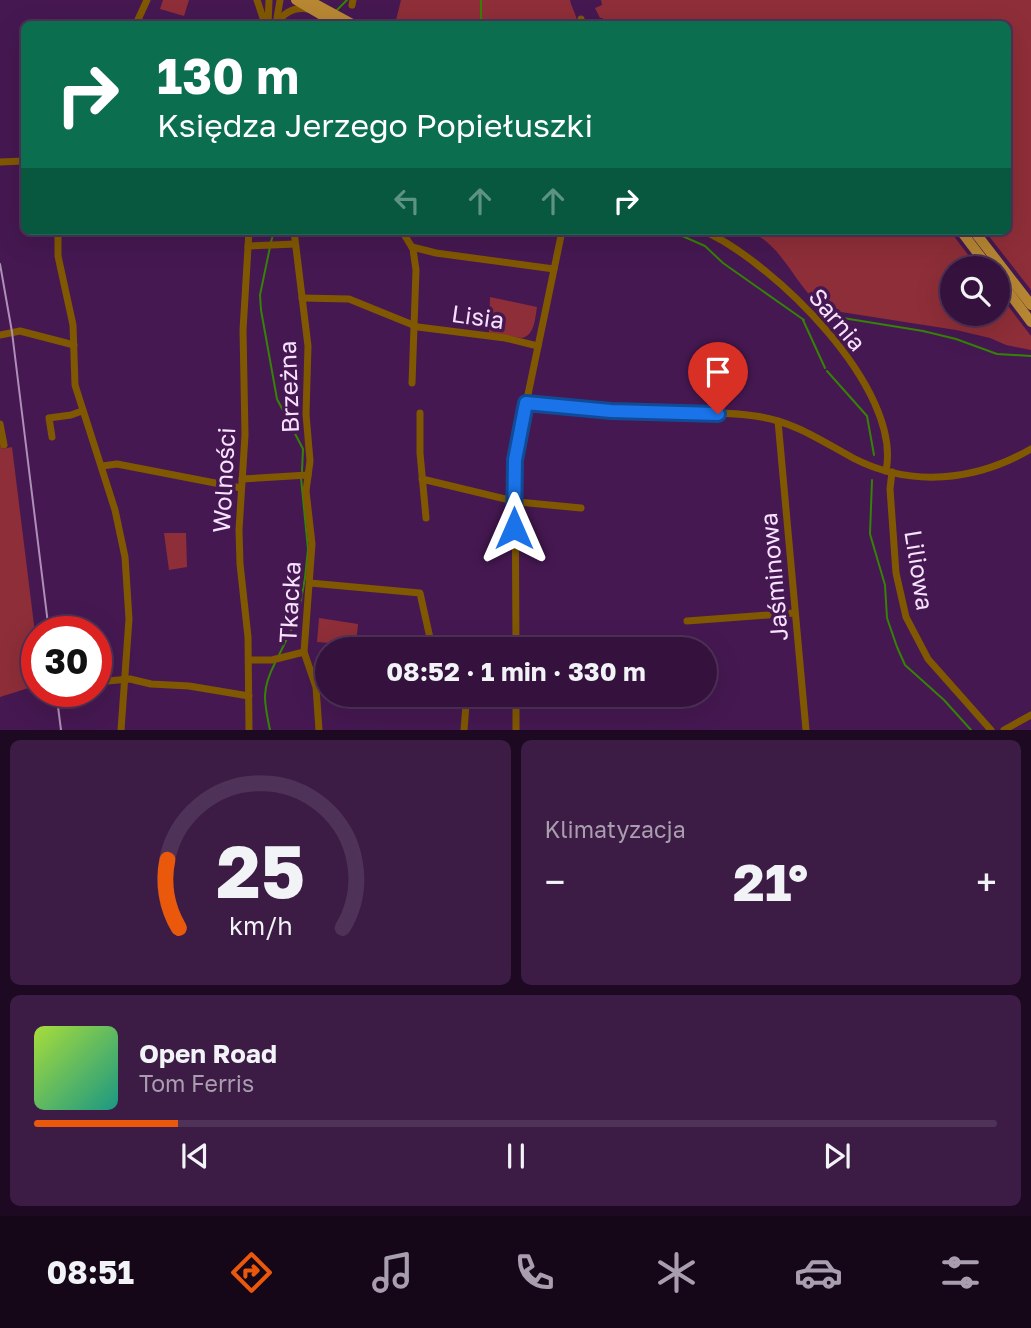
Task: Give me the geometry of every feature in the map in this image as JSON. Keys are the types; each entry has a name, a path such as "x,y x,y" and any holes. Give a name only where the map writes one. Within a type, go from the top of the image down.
{"main road":[{"path":"296,0 313,11 328,16"},
{"path":"308,0 336,21"},
{"path":"964,235 980,256"},
{"path":"977,235 1031,305"},
{"path":"1010,294 1031,322"}],"street":[{"path":"137,21 147,0"},
{"path":"257,0 265,21"},
{"path":"266,21 270,0"},
{"path":"276,21 279,0"},
{"path":"278,21 295,9 313,11"},
{"path":"0,162 21,161"},
{"path":"58,235 58,256 72,315 74,383 118,519 128,577 130,619 121,730"},
{"name":"Wolności","path":"248,235 243,330 245,429 240,564 249,660 249,730"},
{"name":"Brzeżna","path":"295,235 308,346 308,474"},
{"path":"404,235 412,247 417,283 412,383"},
{"path":"516,637 515,457 561,235"},
{"name":"Sarnia","path":"712,235 775,277 816,319 844,355 864,384 875,408 886,441 889,472"},
{"path":"248,246 295,244"},
{"path":"412,247 436,253 554,269"},
{"path":"302,298 356,300 413,325"},
{"name":"Lisia","path":"413,325 505,338 538,346"},
{"path":"0,335 20,331 74,345"},
{"path":"526,403 627,412 744,415 778,421 809,432 853,458 889,472 931,478 965,475 1000,465 1031,449"},
{"path":"52,437 49,418 82,411"},
{"path":"420,412 426,518"},
{"name":"Jaśminowa","path":"778,421 806,730"},
{"path":"0,424 4,445"},
{"path":"102,466 117,464 242,484 308,474"},
{"name":"Liliowa","path":"889,472 896,573 906,617 917,642 932,665 991,730"},
{"name":"Tkacka","path":"308,474 306,491 312,544 304,652 316,687 320,730"},
{"path":"422,479 514,501 580,508"},
{"path":"310,583 420,593 430,637"},
{"path":"687,621 795,613"},
{"path":"249,660 276,660 304,652"},
{"path":"112,680 125,678 151,684 189,686 249,696"},
{"path":"464,730 466,707"},
{"path":"516,707 516,730"},
{"path":"1004,730 1031,715"}],"shaded area":[{"path":"163,0 189,0 184,16 160,9"},
{"path":"401,0 570,0 577,21 396,21"},
{"path":"601,0 1031,0 1031,290 1010,263 1010,256 1004,256 988,235 1011,235 1011,21 603,21 595,8 602,5"},
{"path":"754,235 953,235 969,256 940,256 940,326 1010,326 1010,309 1031,336 1031,350 956,330 828,310 810,295 772,247"},
{"path":"490,297 537,307 530,333 522,338 489,333"},
{"path":"0,435 2,449 12,447 33,616 21,616 21,690 0,697"},
{"path":"164,533 186,533 187,567 169,570"},
{"path":"319,618 358,624 357,637 317,637"}],"waterway":[{"path":"336,11 347,0"},
{"path":"481,0 481,21"},
{"path":"271,242 273,235"},
{"path":"680,235 705,246 723,263 804,320"},
{"path":"270,247 260,295 261,310 277,399 303,449 302,471"},
{"path":"829,316 833,314 923,331 956,339 997,354 1031,356"},
{"path":"803,320 825,368"},
{"path":"827,371 867,416 874,455"},
{"path":"279,655 298,616 305,578 308,549 301,478"},
{"path":"872,480 870,534 885,585 887,618 897,647 905,665 944,700 971,730"},
{"path":"270,730 265,696 267,681 275,663"}],"railway":[{"path":"0,264 12,332 47,616"},
{"path":"58,707 61,730"}],"route":[{"path":"514,528 515,460 526,403 644,413 718,414"}]}
